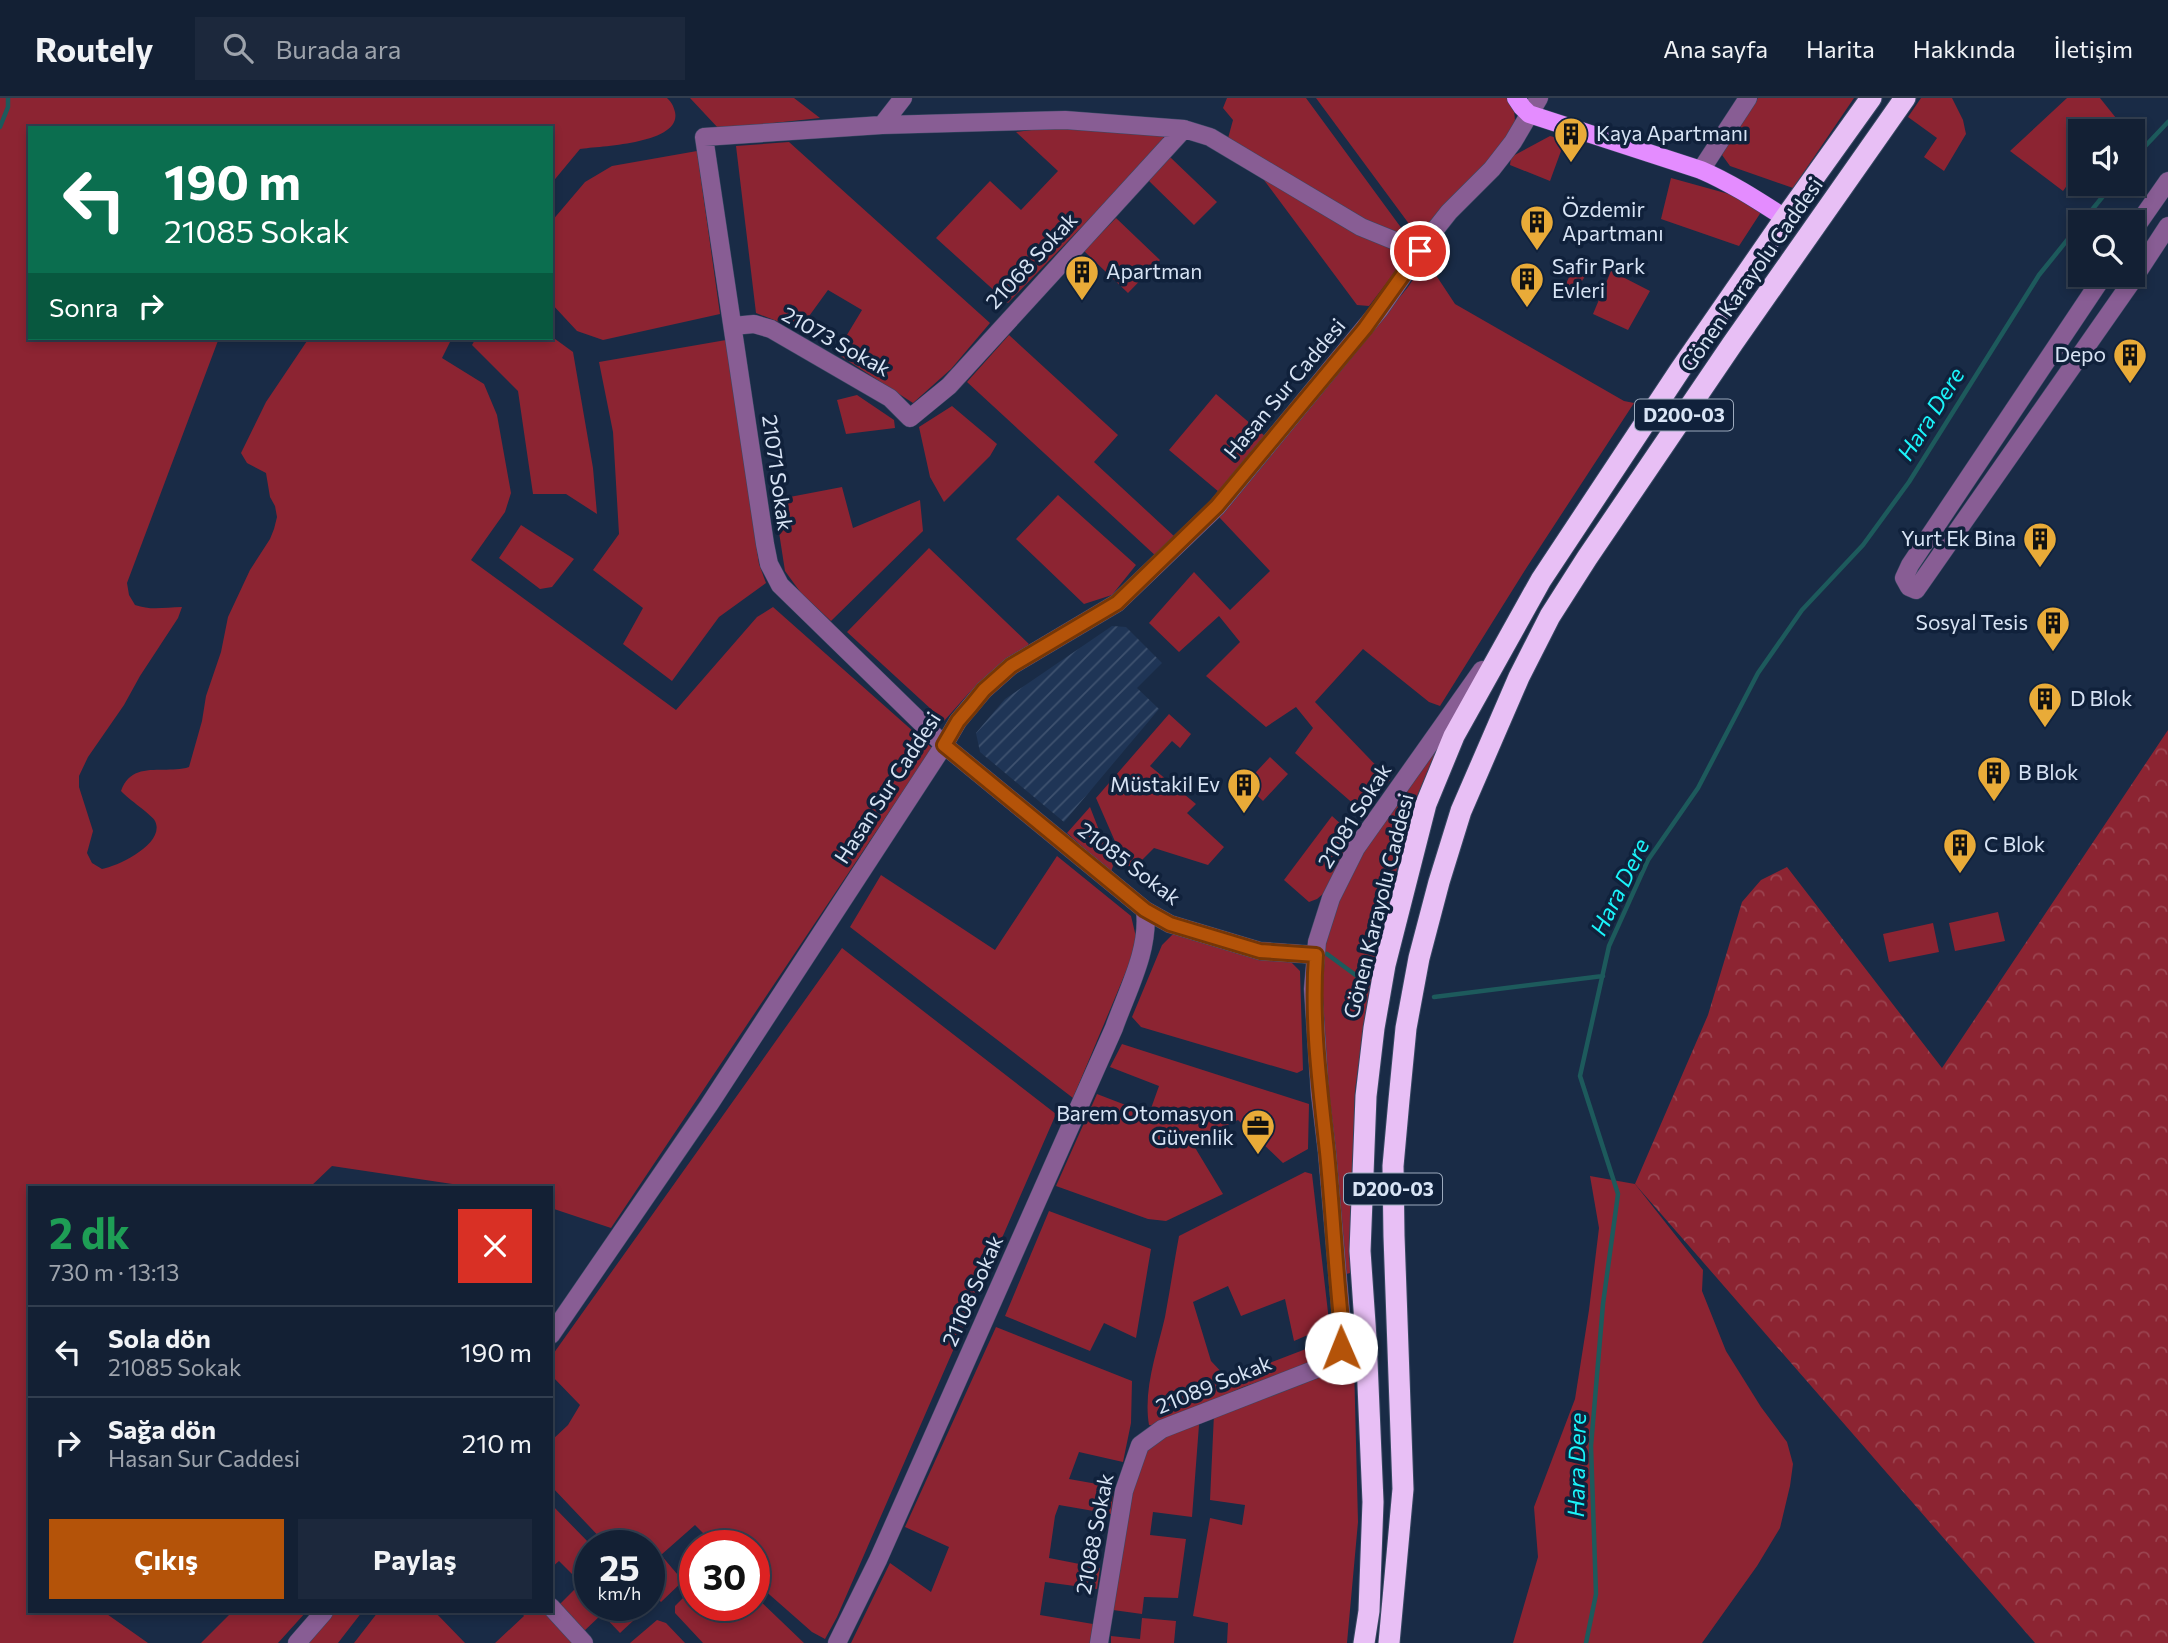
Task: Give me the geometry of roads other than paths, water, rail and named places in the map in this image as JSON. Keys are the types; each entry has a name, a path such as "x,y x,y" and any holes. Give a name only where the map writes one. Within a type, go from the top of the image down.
{"highway":[{"name":"Gönen Karayolu Caddesi","path":"1364,1643 1369,1611 1373,1502 1360,1251 1366,1096 1385,965 1426,804 1454,736 1541,580 1680,370 1871,98"},
{"name":"Gönen Karayolu Caddesi","path":"1389,1643 1403,1489 1393,1166 1406,1028 1419,958 1461,811 1519,677 1550,616 1784,269 1905,98"}],"main road":[{"path":"1516,98 1529,114 1701,170 1747,193 1785,218"}],"street":[{"path":"882,125 903,98"},
{"name":"Hasan Sur Caddesi","path":"553,1332 709,1105 958,721 984,690 1011,666 1117,603 1217,506 1373,318 1449,212 1492,169 1513,142 1539,98"},
{"path":"1701,170 1748,98"},
{"path":"882,125 1065,120 1184,129 1210,137 1361,227 1420,251"},
{"name":"21071 Sokak","path":"882,125 704,137 769,564 780,585 944,745"},
{"name":"21068 Sokak","path":"909,418 949,386 1184,129"},
{"path":"2145,214 2168,181"},
{"path":"2145,261 2168,226"},
{"path":"2096,287 1910,565 1904,578 1909,587 1916,590 2128,287"},
{"name":"21073 Sokak","path":"733,326 754,324 771,329 890,398 909,418"},
{"name":"21081 Sokak","path":"1298,1376 1334,1362 1339,1356 1343,1339 1313,989 1317,942 1331,898 1356,848 1518,618"},
{"name":"21085 Sokak","path":"944,745 1145,910 1170,924 1260,951 1316,955"},
{"name":"21108 Sokak","path":"837,1643 878,1560 1114,1028 1141,954 1145,910"},
{"name":"21108 Sokak","path":"1141,954 1170,924"},
{"name":"21089 Sokak","path":"1148,1438 1162,1429 1298,1376"},
{"name":"21088 Sokak","path":"1099,1643 1124,1491 1136,1452 1148,1438"},
{"path":"553,1609 584,1643"},
{"path":"297,1643 323,1613"}],"waterway":[{"path":"0,127 8,107 8,98"},
{"name":"Hara Dere","path":"2145,146 2168,122"},
{"name":"Hara Dere","path":"2092,210 2103,196"},
{"name":"Hara Dere","path":"1586,1643 1596,1594 1591,1446 1603,1304 1618,1194 1580,1076 1609,946 1648,860 1698,788 1758,673 1802,610 1863,545 1909,482 2039,275 2068,239"},
{"path":"1327,954 1365,982"},
{"path":"1434,997 1603,976"}],"place":[{"name":"Kaya Apartmanı","path":"1571,164"},
{"name":"Özdemir Apartmanı","path":"1537,252"},
{"name":"Apartman","path":"1082,302"},
{"name":"Safir Park Evleri","path":"1527,309"},
{"name":"Depo","path":"2130,385"},
{"name":"Yurt Ek Bina","path":"2040,569"},
{"name":"Sosyal Tesis","path":"2053,653"},
{"name":"D Blok","path":"2045,729"},
{"name":"B Blok","path":"1994,803"},
{"name":"Müstakil Ev","path":"1244,815"},
{"name":"C Blok","path":"1960,875"},
{"name":"Barem Otomasyon Güvenlik","path":"1258,1156"}]}
